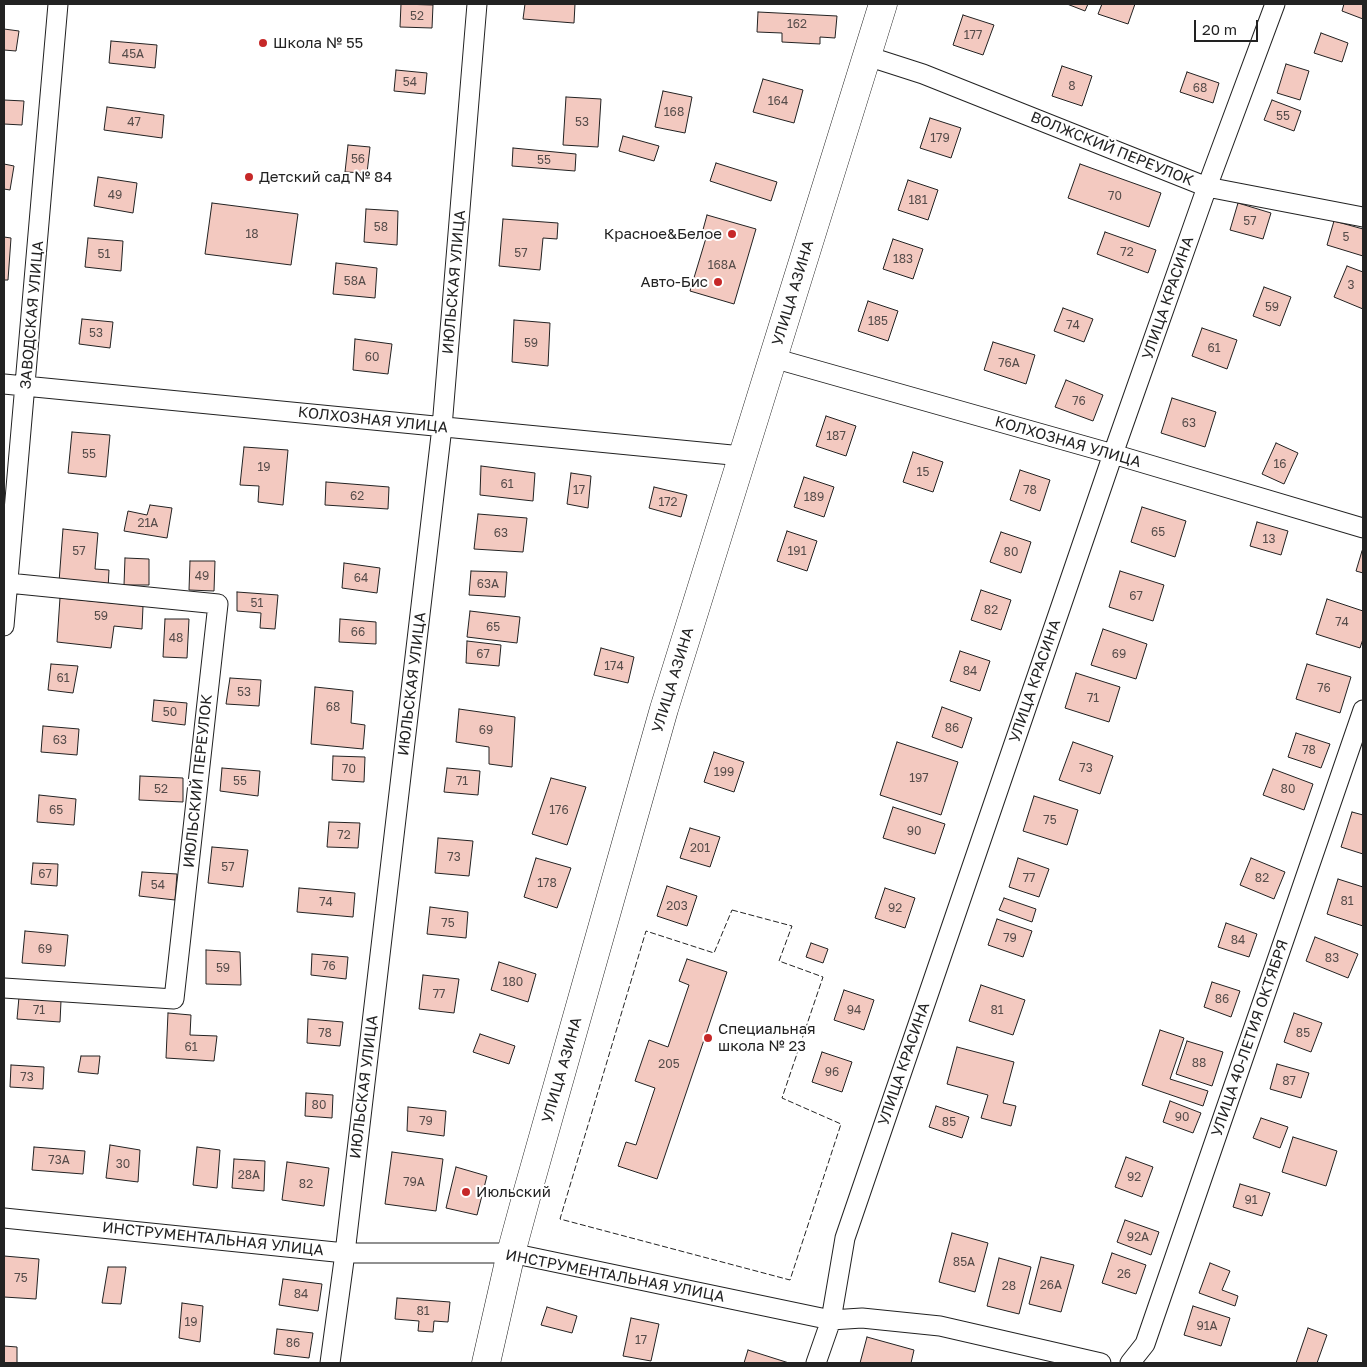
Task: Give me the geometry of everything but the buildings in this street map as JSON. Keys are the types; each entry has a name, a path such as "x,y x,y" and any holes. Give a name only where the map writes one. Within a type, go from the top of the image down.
{"main road":[{"name":"УЛИЦА АЗИНА","path":"486,1363 511,1253 664,709 884,4"}],"street":[{"name":"ЗАВОДСКАЯ УЛИЦА","path":"4,626 58,4"},
{"name":"ИЮЛЬСКАЯ УЛИЦА","path":"330,1363 345,1252 442,427 477,4"},
{"name":"УЛИЦА КРАСИНА","path":"816,1363 831,1320 845,1238 1112,454 1207,187 1275,4"},
{"name":"ВОЛЖСКИЙ ПЕРЕУЛОК","path":"867,56 923,74 1207,187 1363,217"},
{"name":"КОЛХОЗНАЯ УЛИЦА","path":"773,358 1112,454 1363,528"},
{"name":"КОЛХОЗНАЯ УЛИЦА","path":"4,384 742,456"},
{"name":"ИЮЛЬСКИЙ ПЕРЕУЛОК","path":"4,988 174,998 218,604 8,584"},
{"name":"УЛИЦА 40-ЛЕТИЯ ОКТЯБРЯ","path":"1130,1363 1145,1344 1363,710"},
{"name":"ИНСТРУМЕНТАЛЬНАЯ УЛИЦА","path":"4,1218 345,1252 511,1253 831,1320 862,1318 940,1326 1101,1363"}],"fence":[{"path":"732,910 792,926 779,961 823,977 782,1098 841,1124 790,1280 560,1219 646,931 714,953 732,910"}],"place":[{"name":"Школа № 55","path":"263,43"},
{"name":"Детский сад № 84","path":"249,177"},
{"name":"Красное&Белое","path":"732,234"},
{"name":"Авто-Бис","path":"718,282"},
{"name":"Специальная школа № 23","path":"708,1038"},
{"name":"Июльский","path":"466,1192"}]}
